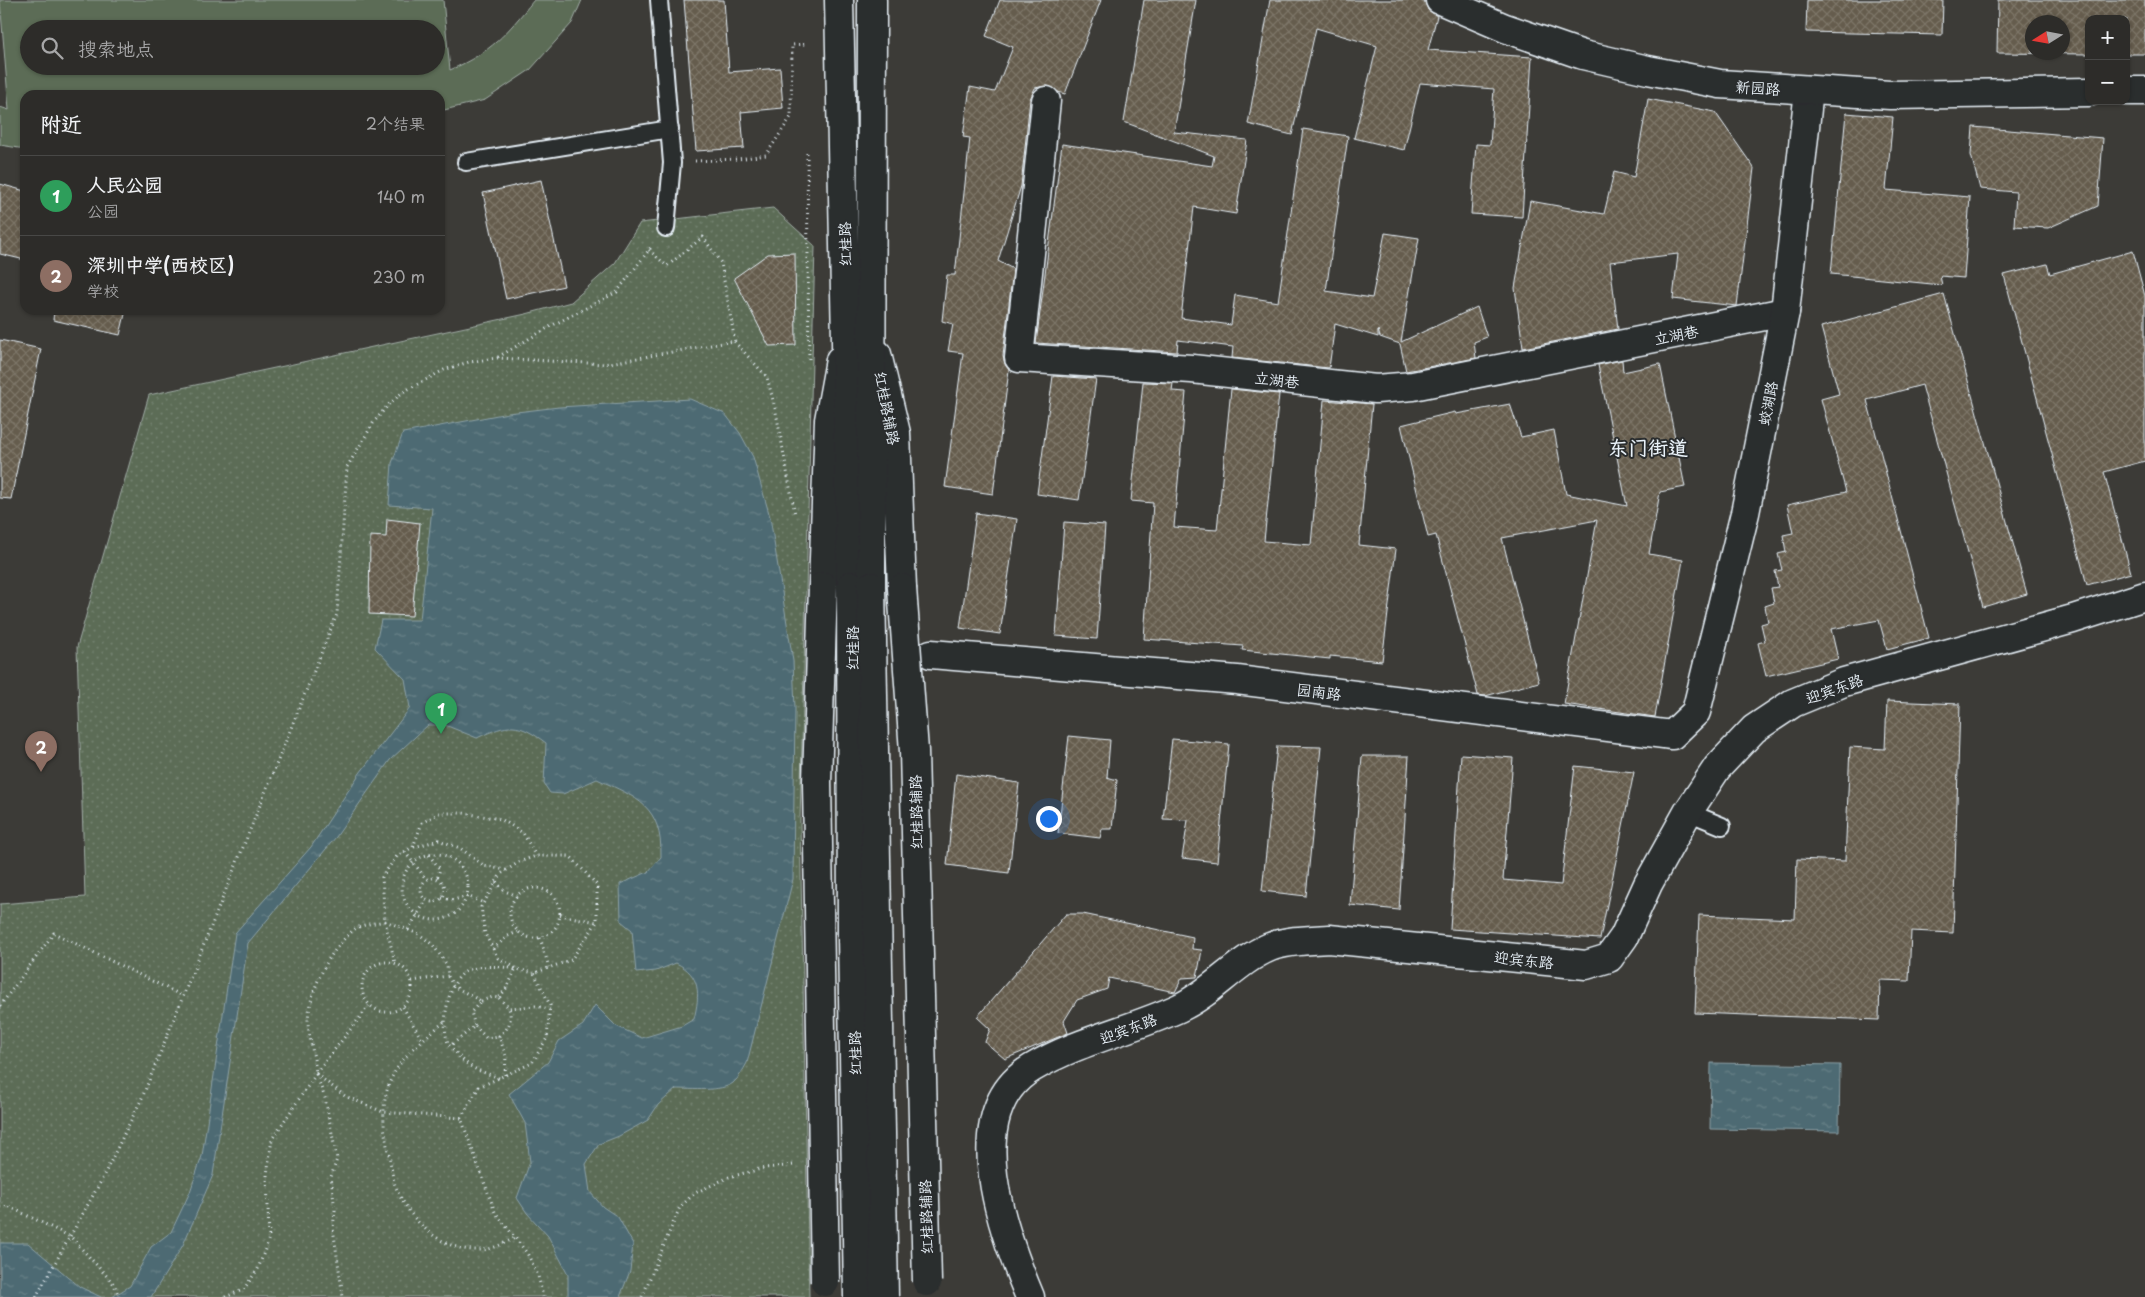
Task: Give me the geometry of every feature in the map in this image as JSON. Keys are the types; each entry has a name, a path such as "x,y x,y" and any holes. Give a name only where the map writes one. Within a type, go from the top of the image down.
{"street":[{"name":"红桂路","path":"840,0 858,331 861,586 884,1297"},
{"name":"红桂路","path":"858,331 872,0"},
{"name":"新园路","path":"1440,0 1505,28 1583,55 1720,84 1890,95 2085,92"},
{"name":"蛟湖路","path":"1696,712 1745,513 1785,312 1809,90"},
{"path":"2130,91 2145,91"},
{"name":"立湖巷","path":"1046,101 1019,358 1192,370 1376,389 1413,386 1785,312"},
{"path":"826,1289 817,782 823,586 829,420 858,331"},
{"name":"红桂路辅路","path":"858,331 896,433 902,588 914,750 927,1290"},
{"name":"红桂路","path":"858,1297 852,926 861,586"},
{"name":"迎宾东路","path":"1030,1297 1011,1252 994,1183 991,1140 997,1110 1013,1082 1032,1068 1071,1049 1180,1008 1213,987 1238,965 1270,947 1307,940 1330,939 1586,965 1609,958 1624,937 1648,884 1688,812 1717,768 1754,729 1793,703 1844,682 2073,619 2145,596"},
{"name":"园南路","path":"931,654 1237,680 1672,734 1696,712"}],"lane":[{"path":"659,0 672,163 666,228"},
{"path":"466,162 670,129"},
{"path":"1688,812 1722,826"}],"path":[{"path":"672,163 738,159 766,155 791,117 792,46 805,44"},
{"path":"807,153 808,228"},
{"path":"497,358 551,326 616,292 666,228"},
{"path":"36,1297 71,1237 142,1098 337,614 347,467 374,422 388,405 403,392 444,370 469,362 497,358 604,364 735,341 721,263 703,237 667,266 649,250"},
{"path":"413,847 422,822 439,813 463,813 501,819 523,833 536,856"},
{"path":"395,963 385,921 382,878 397,856 413,847 439,840 460,848 484,866 507,870"},
{"path":"406,852 426,879"},
{"path":"439,854 450,858 459,865 465,874 468,885 467,896 463,905 448,918 438,920 418,916 404,898 402,888 404,876 414,863 428,855 439,854"},
{"path":"428,855 440,869 437,878"},
{"path":"499,1078 469,1067 450,1046 444,1022 453,986 468,970 491,967 516,968 534,973 571,960 597,922 597,885 570,856 536,856 519,862 501,874 481,907 485,934 498,958 516,968"},
{"path":"426,879 437,878"},
{"path":"426,879 420,889 420,894 426,901 434,903 442,898 445,888 437,878"},
{"path":"496,882 505,891 516,896"},
{"path":"530,888 545,890 556,900 560,915 554,930 540,938 525,936 518,932 513,925 510,910 516,896 530,888"},
{"path":"442,898 454,900 467,896 484,902"},
{"path":"408,930 426,901"},
{"path":"560,915 597,922"},
{"path":"343,1297 333,1228 335,1210 331,1177 337,1159 326,1098 316,1074 308,1022 311,1002 319,978 329,958 356,928 385,921 420,934 434,945 447,965 448,976 453,986 481,1001"},
{"path":"493,949 508,936 518,932"},
{"path":"0,1006 54,933 183,996"},
{"path":"540,938 549,967"},
{"path":"379,963 395,963 403,967 412,981 411,996 404,1007 390,1012 376,1010 370,1006 362,990 366,974 379,963"},
{"path":"499,998 508,986 516,968"},
{"path":"461,1118 479,1087 532,1063 547,1038 550,1005 534,973"},
{"path":"412,981 448,976"},
{"path":"493,997 499,998 509,1008 511,1018 507,1029 499,1036 486,1038 475,1026 471,1012 481,1001 493,997"},
{"path":"225,1297 243,1290 258,1269 269,1238 267,1175 272,1139 316,1074 370,1006"},
{"path":"509,1008 535,1006 550,1008"},
{"path":"404,1007 422,1040"},
{"path":"444,1022 410,1050 392,1078 383,1112 384,1129 395,1185 411,1214 432,1236 454,1247 480,1250 500,1245 515,1238"},
{"path":"450,1046 475,1026"},
{"path":"499,1036 506,1056 506,1075"},
{"path":"316,1074 345,1096 383,1112 461,1118"},
{"path":"461,1118 495,1212 527,1253 538,1275 543,1297"},
{"path":"642,1297 664,1240 680,1207 696,1193 728,1177 765,1168 794,1165"},
{"path":"0,1208 8,1206 71,1237 114,1284 119,1297"}],"green space":[{"path":"0,0 443,0 445,20 450,70 488,49 506,33 534,0 582,0 572,23 530,70 485,100 445,110 445,90 20,90 20,148 0,145 0,107 9,110"},
{"path":"773,208 815,246 800,821 809,1297 0,1297 0,904 85,897 77,647 149,395 526,314 571,302 615,263 640,223"}],"water":[{"path":"690,399 725,414 740,433 753,457 770,517 793,661 795,708 793,879 747,1063 739,1076 733,1083 721,1088 676,1089 658,1105 648,1120 619,1136 599,1144 586,1164 590,1192 603,1207 618,1217 633,1244 630,1271 620,1297 568,1297 568,1274 548,1236 527,1213 517,1198 530,1162 525,1123 509,1094 548,1062 559,1041 583,1025 595,1005 616,1026 642,1038 682,1026 694,1019 698,993 697,986 690,973 676,963 656,971 636,973 632,930 621,921 620,884 648,872 661,857 657,826 645,806 624,792 597,779 563,794 550,793 544,784 546,743 528,731 520,728 506,727 477,738 445,725 428,725 390,760 336,837 248,943 213,1175 183,1245 151,1297 112,1297 130,1286 151,1247 171,1232 190,1192 202,1156 235,933 311,847 360,773 410,708 405,679 375,648 381,620 420,620 432,508 389,505 392,463 403,433 508,413 559,407"},
{"path":"1711,1063 1840,1065 1839,1131 1710,1129"},
{"path":"0,1243 28,1243 80,1287 101,1297 0,1297"}],"building":[{"path":"684,0 724,0 729,72 780,68 783,108 741,112 744,148 696,151"},
{"path":"1000,0 1101,0 1065,94 1048,86 1040,87 1035,88 1030,99 1021,186 998,261 1013,269 1003,356 1009,370 993,494 945,487 963,353 948,351 953,324 942,321 947,275 955,275 970,138 963,137 970,87 995,92 1013,47 986,36"},
{"path":"1144,0 1196,0 1174,132 1247,140 1236,214 1194,207 1181,318 1231,325 1235,295 1278,302 1303,129 1348,136 1326,291 1372,298 1385,233 1419,238 1401,342 1477,307 1487,337 1474,342 1476,358 1406,371 1400,344 1380,337 1378,330 1378,337 1335,324 1329,368 1232,358 1233,347 1178,340 1177,352 1036,343 1062,144 1212,166 1214,156 1124,122"},
{"path":"1270,0 1420,0 1425,2 1428,10 1437,16 1428,50 1532,57 1522,217 1471,214 1476,144 1490,145 1494,89 1420,83 1404,150 1354,138 1377,46 1316,28 1292,135 1248,124"},
{"path":"1807,0 1943,0 1942,35 1806,32"},
{"path":"1998,0 2145,0 2145,54 2130,54 2130,15 2085,15 2085,54 2070,54 2070,15 2025,15 2025,53 1997,53"},
{"path":"1648,99 1715,112 1754,168 1737,306 1673,299 1678,254 1610,262 1618,329 1523,348 1515,288 1530,201 1604,214 1614,172 1634,177"},
{"path":"1846,113 1893,117 1886,190 1970,197 1964,278 1940,276 1942,285 1831,274"},
{"path":"1973,127 2103,138 2098,206 2048,228 2014,226 2016,192 1980,189 1971,155"},
{"path":"541,180 564,286 506,299 483,193"},
{"path":"0,184 20,190 20,259 0,254"},
{"path":"2133,251 2145,296 2145,461 2104,472 2131,573 2087,585 2004,275 2047,264 2050,274"},
{"path":"795,253 796,345 769,346 734,278 768,254"},
{"path":"1944,294 2027,594 1983,607 1922,385 1867,400 1929,638 1887,649 1879,620 1831,629 1838,659 1766,676 1758,643 1765,641 1761,624 1768,622 1765,606 1774,603 1771,588 1778,587 1775,571 1782,570 1778,554 1786,552 1783,535 1793,533 1787,505 1846,492 1821,399 1839,394 1821,327"},
{"path":"54,315 125,315 120,335 53,320"},
{"path":"0,340 41,349 11,499 0,498"},
{"path":"1622,360 1623,372 1660,364 1685,487 1660,492 1649,554 1683,560 1655,717 1564,704 1597,520 1502,538 1539,682 1485,696 1478,695 1436,535 1428,537 1401,425 1455,412 1456,414 1510,404 1521,437 1554,430 1566,494 1627,506 1598,365"},
{"path":"1053,376 1096,379 1079,500 1037,494"},
{"path":"1143,382 1173,383 1172,391 1186,392 1174,527 1217,530 1231,389 1279,394 1264,541 1311,545 1324,400 1372,404 1359,545 1396,549 1382,661 1330,656 1330,659 1242,650 1243,646 1144,639 1153,503 1131,501"},
{"path":"976,513 1017,519 1000,634 960,628"},
{"path":"387,519 420,523 412,616 369,614 370,536 386,537"},
{"path":"1064,522 1105,525 1097,639 1056,636"},
{"path":"1887,701 1960,704 1953,933 1911,931 1909,981 1880,980 1879,1020 1695,1013 1699,915 1795,919 1797,859 1845,861 1850,747 1885,749"},
{"path":"1069,736 1110,740 1107,777 1117,780 1112,829 1102,829 1100,838 1058,833"},
{"path":"1172,739 1229,744 1217,862 1182,858 1188,820 1163,819"},
{"path":"1277,746 1321,747 1306,896 1262,891"},
{"path":"1461,754 1513,758 1503,880 1561,885 1575,766 1634,772 1600,939 1450,929"},
{"path":"1362,756 1409,756 1399,910 1350,905"},
{"path":"956,774 1019,783 1009,873 947,865"},
{"path":"1066,914 1083,914 1193,937 1192,949 1202,950 1197,977 1182,978 1175,992 1109,978 1107,989 1077,1000 1064,1021 1068,1033 1005,1059 985,1042 990,1029 977,1017"}],"place":[{"name":"人民公园","path":"441,734"},
{"name":"深圳中学(西校区)","path":"41,772"}],"district":[{"name":"东门街道","path":"1648,447"}]}
